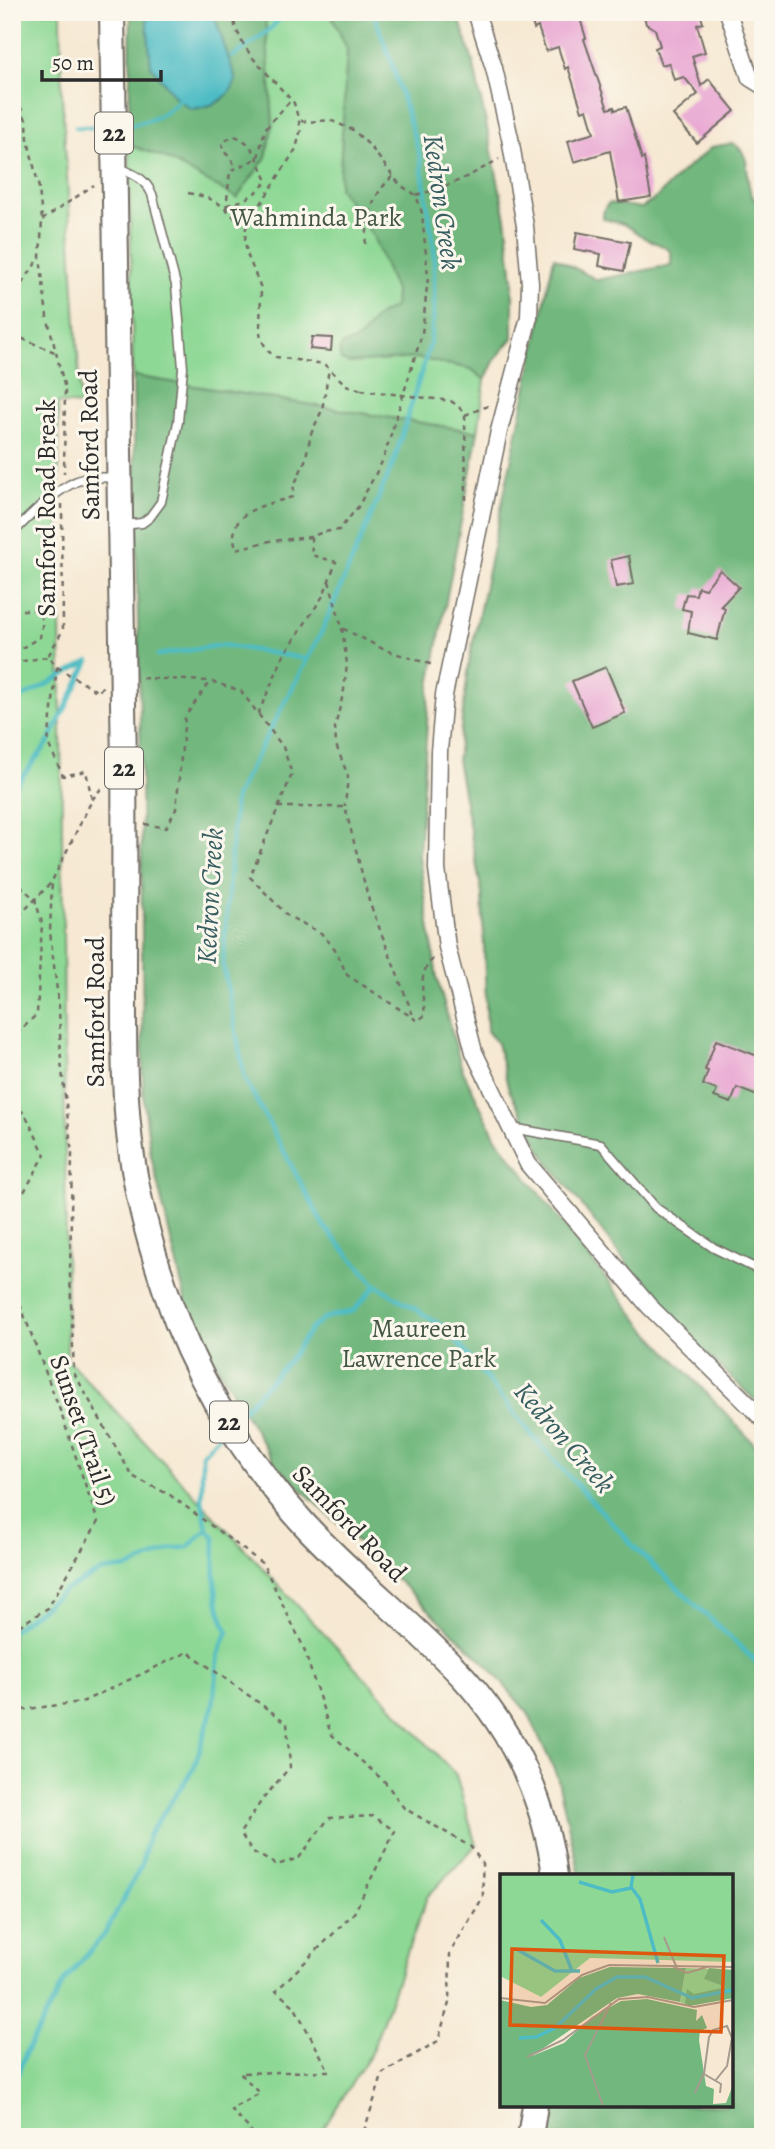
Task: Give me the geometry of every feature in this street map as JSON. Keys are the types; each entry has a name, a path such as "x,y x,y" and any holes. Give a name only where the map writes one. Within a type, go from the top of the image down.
{"main road":[{"name":"Samford Road","path":"112,12 125,821 124,1079 133,1163 146,1226 178,1324 224,1414 263,1475 302,1522 342,1564 425,1639 465,1680 503,1730 521,1760 535,1795 547,1831 555,1874"},
{"path":"530,2137 535,2107"}],"street":[{"path":"476,12 494,68 512,150 525,226 530,283 528,317 499,431 444,695 439,751 437,869 447,947 474,1052 528,1164 649,1306 763,1419"},
{"path":"728,12 750,78 763,86"}],"lane":[{"path":"115,168 139,177 147,183 152,194 176,285 183,356 178,422 162,502 142,523 120,525"},
{"path":"12,534 32,513 75,482 86,478 119,477"},
{"path":"509,1128 601,1144 656,1208 714,1248 763,1272"}],"path":[{"path":"233,12 235,26 242,42 291,100 301,129 296,149 246,227 247,254 261,288 261,339 268,351 276,357 324,365 346,385 360,390 452,401 465,415 467,508"},
{"name":"Samford Road Break","path":"12,88 27,122 28,140 39,188 42,220 40,257 47,316 65,388 64,489 61,512 63,630 48,656"},
{"path":"258,158 265,129 291,100"},
{"path":"300,120 330,120 353,131 370,146 400,185 416,195 422,213 428,277 422,334 383,460 358,507 339,530 311,537 270,541 236,550 232,537 240,518 259,506 292,497 311,434 322,410 329,369"},
{"path":"226,207 256,194 267,181 251,147 240,137 233,136 222,143 223,151 236,168"},
{"path":"416,195 467,178 512,150"},
{"path":"226,207 230,171 258,158"},
{"path":"42,220 115,168"},
{"path":"365,244 370,209 380,188 393,176"},
{"path":"188,193 213,199 226,207 237,223 246,227"},
{"path":"12,300 40,257"},
{"path":"12,340 23,339 57,352"},
{"path":"258,714 284,656 323,596 336,562 312,555 311,537"},
{"path":"329,581 342,628 346,664 344,690 335,727 337,744 348,776 345,807 369,901 414,1018"},
{"path":"12,610 36,610 43,621 40,637 12,654"},
{"path":"342,628 385,650 450,670"},
{"path":"12,663 48,656 57,667 98,692 102,687"},
{"path":"12,923 52,881 92,800 86,771 64,776 48,743 57,667"},
{"path":"142,678 210,681 241,691 283,747 292,774 250,877 288,916 321,933 335,949 347,975 418,1021 425,1015 422,981 426,966 447,947"},
{"path":"125,821 166,828 176,809 185,717 210,681"},
{"path":"278,807 345,807"},
{"path":"12,879 36,899 42,923 37,1014 12,1039"},
{"path":"52,881 50,932 72,1154 70,1276 74,1373 132,1476 170,1495 262,1564 303,1646 331,1734 385,1782 404,1808 471,1847 482,1863 484,1897 450,1953 449,2003 438,2041 383,2073 362,2137"},
{"path":"12,1103 25,1114 45,1155 12,1213"},
{"name":"Sunset (Trail 5)","path":"12,1255 18,1298 99,1522 48,1608 12,1630"},
{"path":"12,1711 82,1702 188,1652 287,1723 290,1768 262,1800 240,1833 253,1852 277,1865 299,1858 329,1818 373,1816 395,1831 354,1913 276,1991 294,2006 328,2071 240,2073 260,2093 232,2109 252,2132 234,2137"}],"green space":[{"path":"12,12 61,12 62,95 81,405 58,403 67,1359 456,1775 476,1845 427,1897 372,2051 318,2137 12,2137"},
{"name":"Wahminda Park","path":"131,12 457,12 473,62 506,219 513,281 513,338 495,359 485,380 478,432 133,376 129,145"},
{"path":"131,12 265,12 273,123 266,157 237,198 163,157 129,145"},
{"path":"330,12 457,12 473,62 506,219 513,281 513,338 495,359 485,380 471,369 417,358 349,363 341,360 339,351 343,344 361,337 378,316 394,307 395,291 373,236 339,188 347,49"},
{"path":"733,143 744,155 751,192 763,207 763,1408 669,1318 546,1159 509,1090 497,1043 487,1031 482,894 457,760 470,656 554,257 597,280 671,265 671,252 668,249 624,224 603,218 605,208 609,203 642,208 712,147"},
{"name":"Maureen Lawrence Park","path":"133,376 478,432 429,691 419,856 437,978 462,1069 496,1138 644,1327 763,1453 763,2137 546,2137 552,2107 733,2107 733,1874 580,1874 557,1776 528,1713 486,1664 275,1464 190,1320 151,1156 143,1094 141,770"}],"water":[{"path":"146,12 215,12 236,80 224,98 212,105 191,109 176,98 151,66"}],"building":[{"path":"529,12 578,12 586,38 584,39 608,109 626,107 642,159 644,158 651,197 619,202 610,151 574,162 568,141 594,133 587,109 582,111 568,67 565,69 558,47 546,51 538,27 534,29"},
{"path":"643,12 700,12 703,23 697,25 705,52 692,56 701,86 709,79 735,111 697,143 673,115 698,94 684,77 674,80 669,63 661,65 655,48 660,46 655,29 646,24"},
{"path":"577,232 630,242 624,271 599,266 601,254 574,249"},
{"path":"312,337 332,338 331,351 310,349"},
{"path":"629,556 634,584 616,587 611,560"},
{"path":"720,570 739,587 721,606 725,608 717,640 688,633 691,611 682,609 686,594 696,595 698,587 705,589"},
{"path":"606,667 625,713 592,727 572,681"},
{"path":"716,1040 763,1058 763,1089 760,1097 737,1088 731,1103 714,1097 717,1090 703,1085 708,1071 705,1070"}],"waterway":[{"path":"232,57 268,31 284,12"},
{"name":"Kedron Creek","path":"373,12 420,156 434,249 434,311 430,344 394,461 322,631 235,797 223,964 245,1079 325,1228 376,1285 446,1328 540,1445 639,1552 763,1668"},
{"path":"132,125 158,116 179,100"},
{"path":"76,127 104,127"},
{"path":"158,655 222,645 307,659"},
{"path":"12,790 48,743 89,661"},
{"path":"12,701 88,662"},
{"path":"242,1411 290,1359 310,1330 324,1318 353,1311 376,1285"},
{"path":"12,2089 26,2052 65,1980 104,1935 141,1866 149,1834 194,1768 213,1706 219,1653 228,1631 217,1598 215,1538 207,1529 202,1500 202,1454 222,1432"},
{"path":"12,1631 65,1590 102,1571 128,1568 172,1549 188,1547 207,1529"}]}
